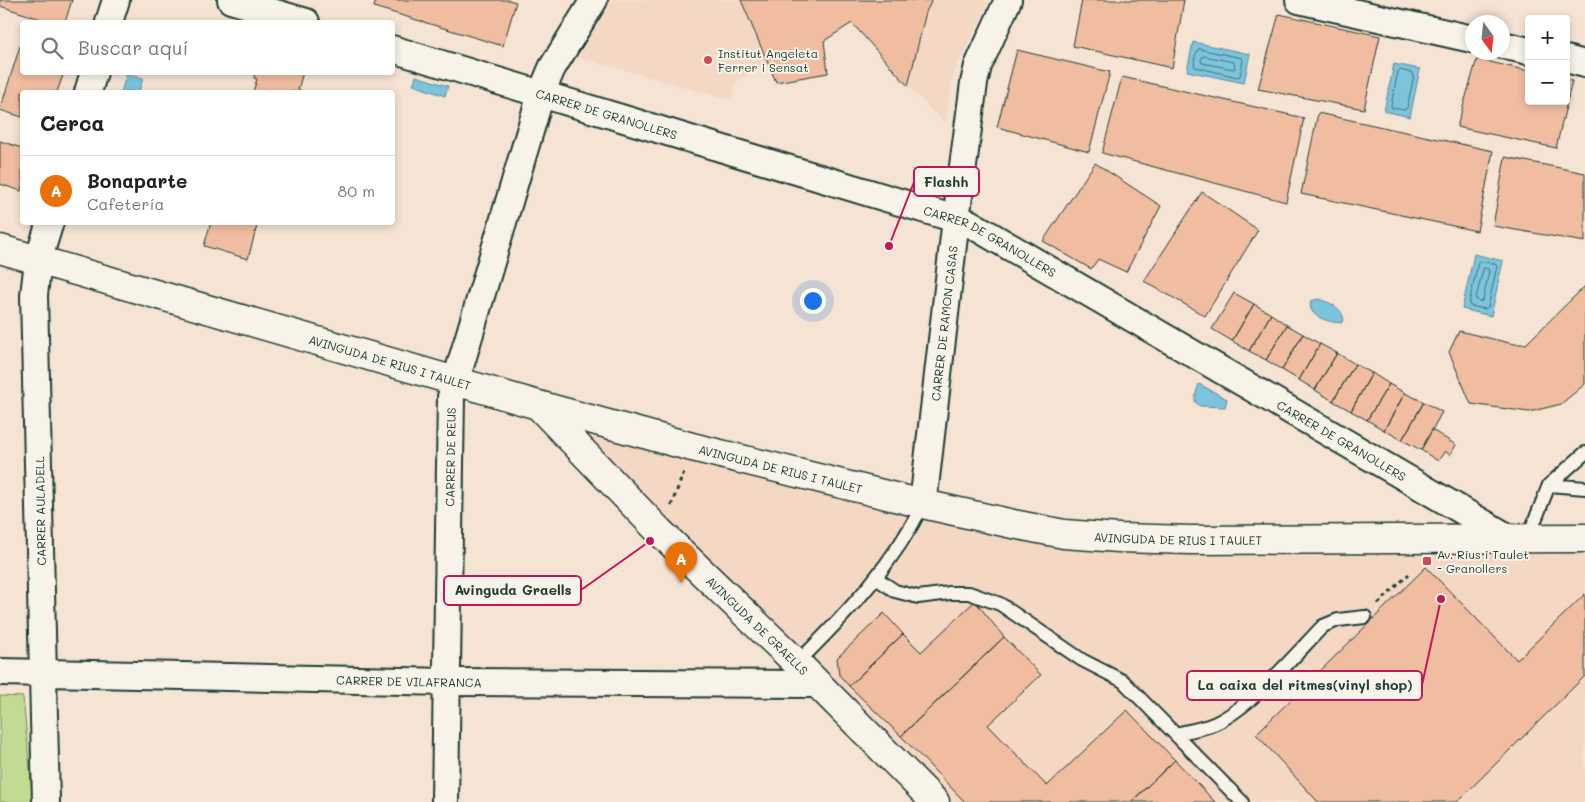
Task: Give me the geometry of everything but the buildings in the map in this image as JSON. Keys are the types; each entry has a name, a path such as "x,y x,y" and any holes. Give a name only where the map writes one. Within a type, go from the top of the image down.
{"street":[{"path":"110,20 116,0"},
{"path":"231,0 299,20"},
{"name":"CARRER DE REUS","path":"445,802 451,397 541,94 552,68 594,0"},
{"name":"CARRER DE RAMON CASAS","path":"924,504 956,219 974,83 978,66 1008,0"},
{"path":"1299,0 1465,37"},
{"path":"1510,47 1525,50"},
{"name":"CARRER DE GRANOLLERS","path":"395,50 969,223 1518,538"},
{"path":"1570,61 1585,64"},
{"path":"89,90 93,75"},
{"name":"CARRER AULADELL","path":"46,802 34,295 38,261 49,225"},
{"name":"AVINGUDA DE RIUS I TAULET","path":"0,249 538,405 692,447 924,504 1064,534 1191,540 1585,538"},
{"name":"AVINGUDA DE GRAELLS","path":"538,405 659,531 808,675 935,802"},
{"name":"CARRER DE VILAFRANCA","path":"0,672 447,682 808,675"}],"lane":[{"path":"1518,538 1549,485 1585,453"},
{"path":"1549,485 1585,488"},
{"path":"808,675 804,656 876,578 912,528 924,504"},
{"path":"876,578 896,591 918,597 969,593 1000,604 1082,660 1123,681 1242,802"},
{"path":"1175,734 1216,723 1255,696 1323,626 1338,620 1365,617"}],"path":[{"path":"1365,617 1409,574"}],"shaded area":[{"name":"Institut Angeleta Ferrer i Sensat","path":"612,0 990,0 954,72 945,124 852,23 824,41 828,73 776,82 768,64 736,82 731,100 578,57"},
{"path":"538,405 1064,534 1585,538 1585,802 935,802"}],"green space":[{"path":"0,696 23,697 33,802 0,802"}],"water":[{"path":"1193,42 1250,54 1244,83 1187,71"},
{"path":"1394,64 1420,69 1410,117 1384,111"},
{"path":"126,75 143,78 140,90 122,90"},
{"path":"416,76 448,86 445,96 413,85"},
{"path":"1474,254 1503,261 1491,316 1462,309"},
{"path":"1318,299 1338,308 1344,320 1341,323 1325,320 1315,315 1310,306 1311,301"},
{"path":"1199,384 1227,399 1225,407 1200,406 1195,402"}],"place":[{"name":"Institut Angeleta Ferrer i Sensat","path":"708,60"},
{"name":"Flashh","path":"889,246"},
{"name":"Avinguda Graells","path":"650,541"},
{"name":"Av. Rius i Taulet - Granollers","path":"1427,561"},
{"name":"Bonaparte","path":"681,583"},
{"name":"La caixa del ritmes(vinyl shop)","path":"1441,599"}]}
